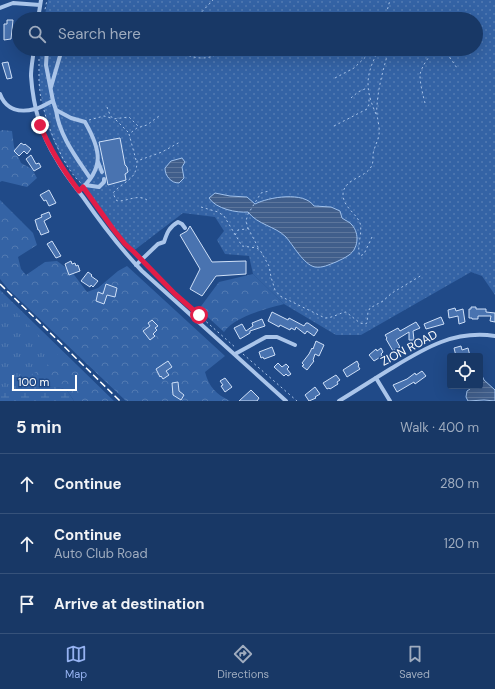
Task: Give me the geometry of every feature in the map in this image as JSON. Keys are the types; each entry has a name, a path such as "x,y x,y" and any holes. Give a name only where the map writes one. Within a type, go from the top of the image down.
{"street":[{"path":"39,12 41,0"},
{"path":"0,8 13,3 40,5"},
{"path":"33,56 31,75 40,125 52,152 114,239 136,265 286,401"},
{"path":"47,56 46,65 57,118 70,148 90,178"},
{"path":"51,87 60,56"},
{"path":"0,94 4,103 13,109 19,110 36,109 53,101"},
{"path":"56,110 71,118 85,122 95,139 98,151 96,170 79,191"},
{"path":"98,162 102,172"},
{"path":"84,186 99,187 104,182 104,179"},
{"path":"136,265 158,244 164,242 167,232 174,224 178,222 185,228"},
{"name":"ZION ROAD","path":"339,401 419,352 445,340 472,335 495,336"},
{"path":"234,354 261,339 271,336 282,338 295,345"},
{"path":"376,378 390,401"}],"path":[{"path":"44,12 47,0"},
{"path":"202,12 213,0"},
{"path":"387,12 390,0"},
{"path":"39,56 39,82 42,105 56,143 68,167 84,186 113,229 125,244 175,294 297,401"},
{"path":"194,56 202,58 215,56"},
{"path":"335,78 354,68 367,56"},
{"path":"372,236 364,254 360,256 358,251 361,240 360,224 346,204 343,194 346,187 352,181 367,172 372,165 373,151 379,139 377,116 368,88 368,74 377,56"},
{"path":"377,116 378,98 387,56"},
{"path":"426,103 423,96 420,73 429,56"},
{"path":"449,56 457,68"},
{"path":"351,98 358,92 368,88"},
{"path":"334,126 367,109 370,97"},
{"path":"107,107 113,119"},
{"path":"85,122 99,116 104,116 115,120 126,129 129,134 137,161 136,170 132,177 116,190 113,195 116,200 120,201 136,198 143,198 147,200"},
{"path":"129,134 135,129 147,125 159,116"},
{"path":"115,120 129,117 140,128"},
{"path":"137,161 180,142"},
{"path":"269,191 261,193 248,214 246,221 248,228 269,266 275,290 280,296 325,318 346,312 362,324 365,324 367,323 370,308 422,275"},
{"path":"201,207 218,212 224,216 243,247 260,250"},
{"path":"235,236 238,230 248,228"}],"green space":[{"path":"48,0 495,0 495,295 482,276 471,272 361,335 336,335 284,304 253,274 249,256 225,254 217,240 224,231 215,217 183,213 132,252 62,159 47,126 39,86 40,56 483,56 483,12 45,12"},
{"path":"0,131 12,131 14,147 21,163 32,169 37,178 27,187 2,181 0,182"},
{"path":"0,200 33,233 37,245 18,257 21,269 26,275 45,262 57,261 72,272 87,292 98,288 118,271 127,266 225,356 205,372 214,390 230,401 126,401 8,289 0,279"},
{"path":"253,274 284,304 243,317 229,326 224,332 199,309 219,282"},
{"path":"0,290 114,401 74,401 63,388 33,386 22,373 0,334"},
{"path":"0,296 60,357 0,394"},
{"path":"0,334 22,373 33,386 63,388 74,401 0,401"}],"shaded area":[{"path":"182,158 185,162 182,167 184,178 179,183 176,183 173,182 166,174 165,168 171,161"},
{"path":"215,193 247,197 255,204 269,199 295,197 303,198 314,206 331,207 340,211 342,218 350,223 355,229 357,237 356,245 352,252 344,258 326,266 315,267 303,259 282,233 257,220 248,212 233,211 216,205 209,198"},
{"path":"483,378 495,390 495,401 468,401 466,397 467,391 470,389 483,389"}],"building":[{"path":"7,20 12,20 11,39 4,40 4,24 7,24"},
{"path":"8,62 12,78 7,79 2,63"},
{"path":"120,138 125,165 128,172 125,174 126,180 108,185 99,142"},
{"path":"21,143 24,145 25,144 31,149 27,154 24,151 19,156 14,151"},
{"path":"31,155 36,164 39,163 41,167 34,171 26,159"},
{"path":"49,190 56,203 49,206 46,200 44,201 40,195"},
{"path":"49,212 51,217 44,221 49,232 41,235 35,220 42,217 41,215"},
{"path":"190,226 212,262 246,261 246,274 216,276 202,296 190,289 200,269 180,235 187,231"},
{"path":"52,241 61,256 56,258 47,244"},
{"path":"71,261 72,264 75,263 76,266 78,265 80,271 69,275 65,264"},
{"path":"88,272 98,281 93,287 91,285 90,287 81,281"},
{"path":"106,284 117,288 115,297 107,295 104,304 96,301 98,292 103,294"},
{"path":"471,307 476,307 476,309 486,309 486,312 495,313 495,322 490,321 491,316 478,316 478,319 469,318 469,309 471,309"},
{"path":"455,308 456,311 463,309 465,322 459,324 458,316 449,318 448,310"},
{"path":"272,312 288,320 289,318 304,326 308,323 318,330 314,336 307,331 305,334 296,327 295,330 291,328 290,330 280,325 279,327 268,321"},
{"path":"441,317 444,324 426,329 424,324"},
{"path":"262,319 265,326 250,331 250,333 240,339 234,328 242,324 246,331 253,326 252,323"},
{"path":"152,320 158,326 155,328 157,330 153,334 155,336 150,340 143,331 150,326 148,323"},
{"path":"416,322 420,328 413,331 414,340 409,340 409,332 396,340 400,347 393,351 385,335 398,328 400,331"},
{"path":"316,341 324,345 319,356 315,354 314,361 307,370 302,366 304,365 302,363 312,348 313,349"},
{"path":"461,346 462,350 468,348 469,353 455,353 454,348"},
{"path":"272,347 275,355 264,359 263,357 261,358 259,352"},
{"path":"381,348 383,352 381,354 382,356 374,361 369,355 376,349 377,351"},
{"path":"168,361 172,367 166,371 169,375 163,379 161,376 160,377 156,369"},
{"path":"357,361 360,369 347,377 343,370"},
{"path":"278,363 282,367 286,364 289,367 287,369 291,374 288,376 286,374 284,376 274,367"},
{"path":"422,371 426,376 415,384 414,382 397,392 393,385 407,379 415,373 416,375"},
{"path":"336,375 340,380 337,382 338,384 330,389 327,389 323,383"},
{"path":"225,378 232,387 225,392 220,381"},
{"path":"178,382 179,391 184,395 181,400 173,395 172,383"},
{"path":"315,387 320,394 315,397 316,398 309,401 305,395"},
{"path":"251,390 259,398 257,401 239,401"}],"railway":[{"path":"0,284 120,401"}],"route":[{"path":"40,125 57,160 79,191 83,187 125,244 175,294 199,315"}]}
